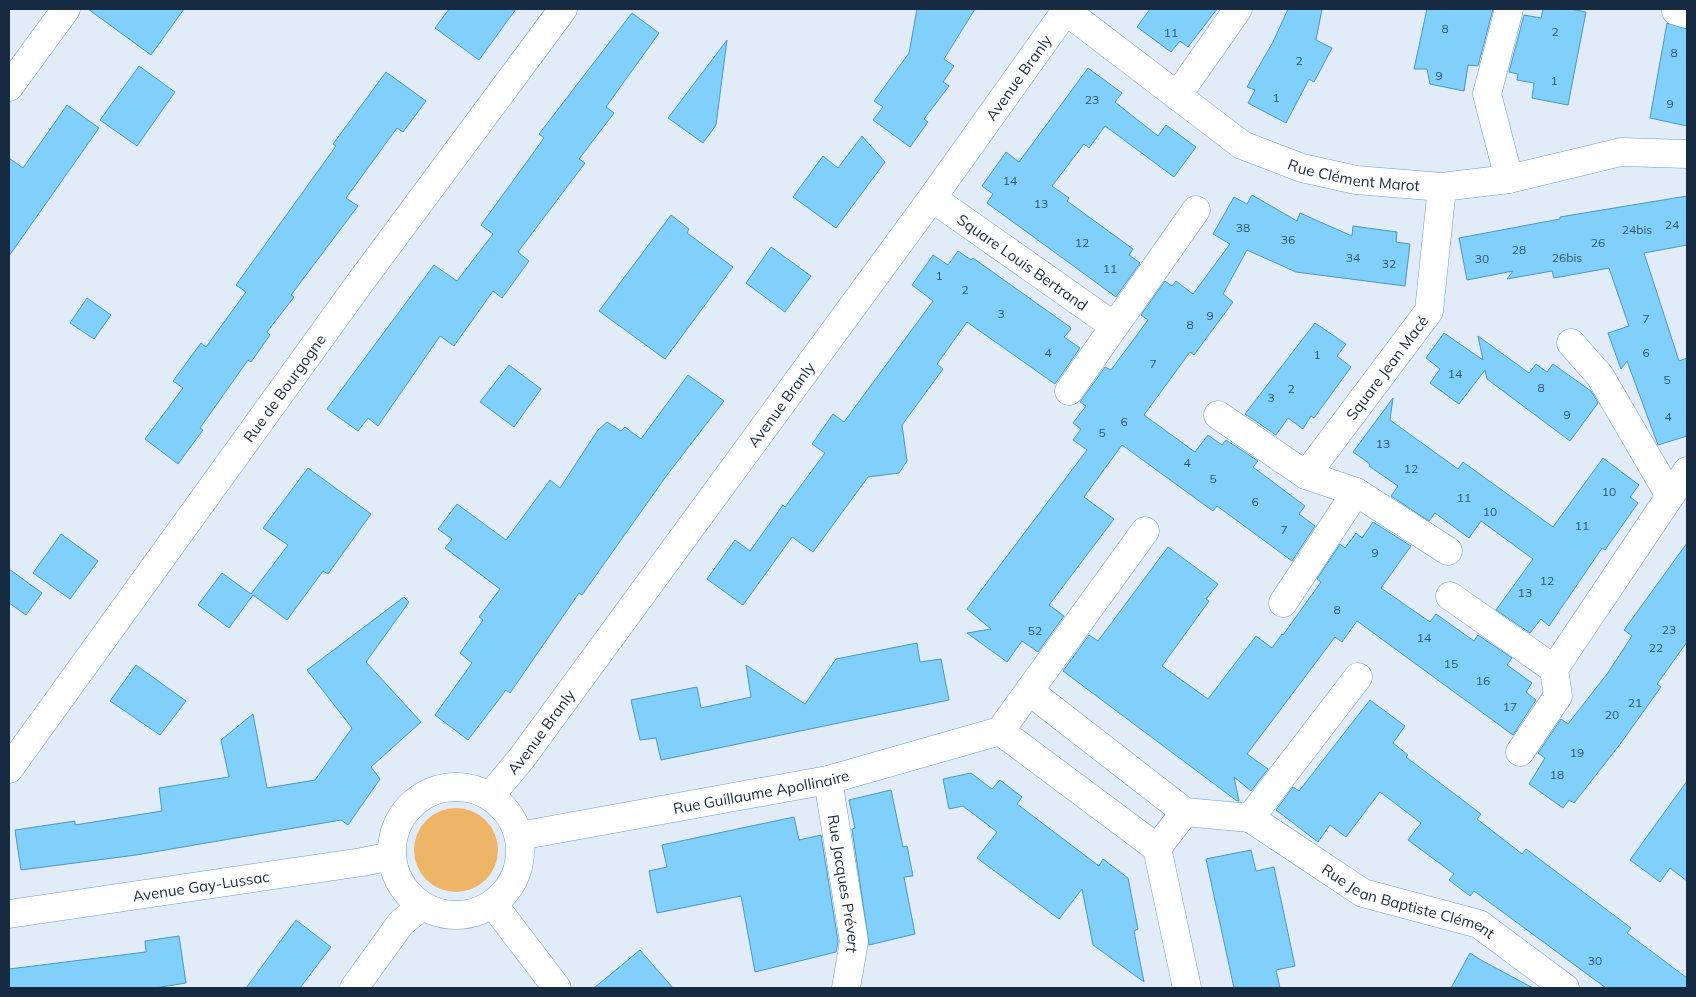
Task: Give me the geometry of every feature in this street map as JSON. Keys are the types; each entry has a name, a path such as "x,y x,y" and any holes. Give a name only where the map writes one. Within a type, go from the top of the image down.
{"street":[{"path":"9,87 66,9"},
{"name":"Rue de Bourgogne","path":"9,769 358,284 563,9"},
{"path":"1177,96 1238,9"},
{"path":"1508,180 1487,94 1509,9"},
{"name":"Rue Clément Marot","path":"1066,10 1242,145 1302,168 1356,180 1442,187 1508,180 1621,152 1687,154"},
{"name":"Avenue Branly","path":"490,796 521,759 932,198 1066,10"},
{"name":"Square Jean Macé","path":"1306,475 1429,310 1442,187"},
{"name":"Square Louis Bertrand","path":"932,198 1114,326"},
{"path":"1069,391 1196,210"},
{"path":"1571,343 1600,376 1670,496"},
{"path":"1218,415 1306,475 1356,492 1448,551"},
{"path":"1520,752 1558,696 1554,669 1687,471"},
{"path":"1283,603 1356,492"},
{"path":"1145,531 1000,731 1157,848 1187,988"},
{"path":"1450,596 1554,669"},
{"path":"1029,691 1185,812 1250,818 1358,676"},
{"name":"Rue Guillaume Apollinaire","path":"518,836 828,780 1000,731"},
{"name":"Rue Jacques Prévert","path":"828,780 854,941 846,988"},
{"path":"451,787 465,788 490,796 503,807 513,820 518,836 520,858 514,879 494,904 464,915 442,914 422,906 407,893 400,882 392,856 394,836 402,817 415,802 432,792 451,787"},
{"path":"1157,848 1185,812"},
{"name":"Rue Jean Baptiste Clément","path":"1250,818 1363,893 1479,924 1565,988"},
{"name":"Avenue Gay-Lussac","path":"9,914 392,856"},
{"path":"494,904 557,988"},
{"path":"354,988 401,923 422,906"}],"shaded area":[{"path":"456,808 472,811 486,820 495,834 498,850 495,866 486,880 472,889 456,892 440,889 426,880 417,866 414,850 417,834 426,820 440,811"}],"building":[{"path":"88,9 184,9 151,55"},
{"path":"449,9 516,9 479,60 435,28"},
{"path":"917,9 975,9 944,59 954,66 943,82 949,86 924,119 928,122 910,147 873,120 883,107 874,101 909,53"},
{"path":"1150,9 1217,9 1188,47 1180,41 1171,52 1137,27"},
{"path":"1288,9 1322,9 1316,40 1332,48 1314,82 1309,79 1286,123 1248,103 1255,90 1247,87 1273,42"},
{"path":"1427,9 1493,9 1478,66 1468,65 1464,91 1430,84 1427,69 1414,69"},
{"path":"1543,9 1570,9 1586,12 1568,105 1532,98 1534,83 1517,80 1518,74 1509,72 1524,15 1541,18"},
{"path":"632,13 659,33 606,107 614,113 579,159 585,163 518,252 529,261 502,298 493,291 454,346 440,336 378,426 368,418 358,431 327,409 434,265 457,281 493,234 481,225 544,138 539,134"},
{"path":"1667,23 1687,29 1687,126 1650,118"},
{"path":"727,40 716,125 703,143 668,118"},
{"path":"139,66 175,92 137,146 100,120"},
{"path":"1088,68 1122,93 1115,102 1158,136 1166,125 1196,147 1174,177 1105,126 1089,148 1084,144 1052,186 1069,198 1067,201 1133,249 1129,255 1140,263 1116,297 987,203 993,194 982,186 1006,152 1019,162"},
{"path":"386,72 426,101 403,132 397,128 346,198 358,206 291,295 294,297 267,332 270,335 251,362 248,360 200,428 203,430 178,464 145,439 183,388 173,381 201,343 206,347 246,292 236,285 336,146 333,144"},
{"path":"67,105 99,128 9,256 9,158 23,168"},
{"path":"862,136 885,162 836,228 793,197 823,156 838,168"},
{"path":"1252,195 1297,221 1300,213 1352,236 1353,226 1397,232 1396,242 1410,244 1405,286 1296,272 1247,250 1223,294 1233,302 1194,355 1190,352 1144,415 1195,452 1208,435 1222,445 1226,440 1258,461 1253,467 1305,506 1299,514 1315,526 1292,561 1217,506 1213,511 1122,445 1084,497 1114,519 1049,605 1064,616 1038,652 1022,641 1007,662 967,633 991,629 967,609 1087,450 1073,440 1081,429 1073,423 1086,406 1080,402 1105,367 1111,370 1148,320 1141,315 1165,281 1172,286 1176,281 1193,294 1230,244 1213,234 1234,197 1247,204"},
{"path":"1687,196 1687,245 1644,253 1679,361 1687,358 1687,436 1658,445 1627,361 1621,369 1608,333 1629,326 1609,268 1554,278 1552,271 1507,279 1513,271 1467,280 1459,238 1560,219 1560,217"},
{"path":"671,215 689,229 687,233 733,267 665,359 599,311"},
{"path":"771,247 811,276 785,312 746,283"},
{"path":"958,251 971,260 973,258 1070,327 1071,329 1064,337 1080,348 1055,384 967,322 937,364 943,369 902,425 907,461 899,473 868,477 813,552 792,537 743,605 707,579 735,540 750,551 783,505 785,507 825,453 812,444 833,414 844,422 933,301 912,285 933,255 948,265"},
{"path":"87,298 111,315 94,339 70,323"},
{"path":"1315,323 1346,344 1337,356 1351,367 1314,418 1311,416 1303,429 1288,418 1276,435 1245,414"},
{"path":"1444,333 1483,360 1478,336 1529,373 1536,364 1547,372 1553,364 1591,391 1598,403 1570,441 1487,379 1485,370 1459,404 1430,383 1440,369 1426,358"},
{"path":"509,365 541,389 514,427 480,402"},
{"path":"688,375 724,401 667,475 582,595 579,593 510,693 506,690 468,740 435,715 472,663 460,653 483,620 479,617 500,589 445,548 452,539 438,529 457,504 506,540 550,480 560,488 598,430 607,422 621,431 625,427 641,439"},
{"path":"1393,398 1390,420 1458,469 1463,462 1553,527 1603,458 1639,485 1630,497 1638,503 1605,550 1602,548 1549,626 1541,619 1530,633 1496,610 1533,559 1481,521 1469,538 1435,513 1429,521 1391,496 1398,486 1369,466 1370,464 1353,452"},
{"path":"308,468 371,514 328,574 323,571 287,620 253,595 229,628 198,605 222,573 251,594 288,545 263,528"},
{"path":"1373,522 1411,546 1381,588 1430,622 1436,614 1474,641 1478,635 1512,658 1507,665 1532,683 1526,692 1536,700 1513,735 1357,621 1342,642 1335,637 1247,754 1268,769 1251,791 1234,777 1239,801 1237,801 1063,671 1089,635 1098,641 1168,547 1218,584 1206,599 1209,601 1162,666 1208,699 1256,636 1272,648 1321,582 1317,579 1340,544 1345,548 1356,533 1362,538"},
{"path":"61,534 98,561 70,599 33,573"},
{"path":"1687,543 1687,642 1657,684 1661,687 1618,747 1574,803 1569,800 1563,808 1529,784 1545,758 1538,753 1561,719 1568,724 1607,674 1632,636 1624,630"},
{"path":"9,569 42,593 26,615 9,603"},
{"path":"404,597 409,602 366,662 421,722 371,767 380,779 348,825 341,820 136,855 21,870 15,830 75,821 75,825 162,811 159,788 229,777 221,740 253,714 267,788 315,780 352,728 307,670"},
{"path":"917,643 920,662 941,659 949,700 661,760 656,738 640,740 631,700 697,687 701,708 751,697 746,665 805,704 836,659"},
{"path":"136,665 186,701 160,735 110,701"},
{"path":"1370,700 1405,726 1393,743 1408,755 1406,757 1481,814 1477,819 1522,854 1526,849 1631,928 1627,933 1687,978 1687,988 1606,988 1474,891 1470,896 1449,880 1454,874 1408,840 1421,823 1380,792 1346,837 1330,825 1318,842 1276,810 1293,787 1299,791"},
{"path":"971,773 992,789 1000,780 1022,797 1017,804 1099,866 1103,859 1128,878 1138,929 1134,931 1144,982 1093,945 1082,889 1059,919 977,858 997,832 963,806 949,809 943,779"},
{"path":"1687,781 1687,881 1670,868 1660,882 1630,860"},
{"path":"891,790 903,847 907,846 913,876 904,877 915,934 869,945 852,829 855,828 849,800"},
{"path":"794,817 799,840 821,835 838,941 836,952 755,972 741,896 657,913 649,871 667,867 662,845"},
{"path":"1251,850 1256,871 1274,867 1295,966 1276,970 1280,988 1234,988 1206,859"},
{"path":"296,920 331,947 300,988 246,988"},
{"path":"179,936 186,983 155,988 9,988 9,969 146,952 145,941"},
{"path":"640,950 673,988 594,988"},
{"path":"1470,953 1481,960 1533,988 1451,988"}]}
